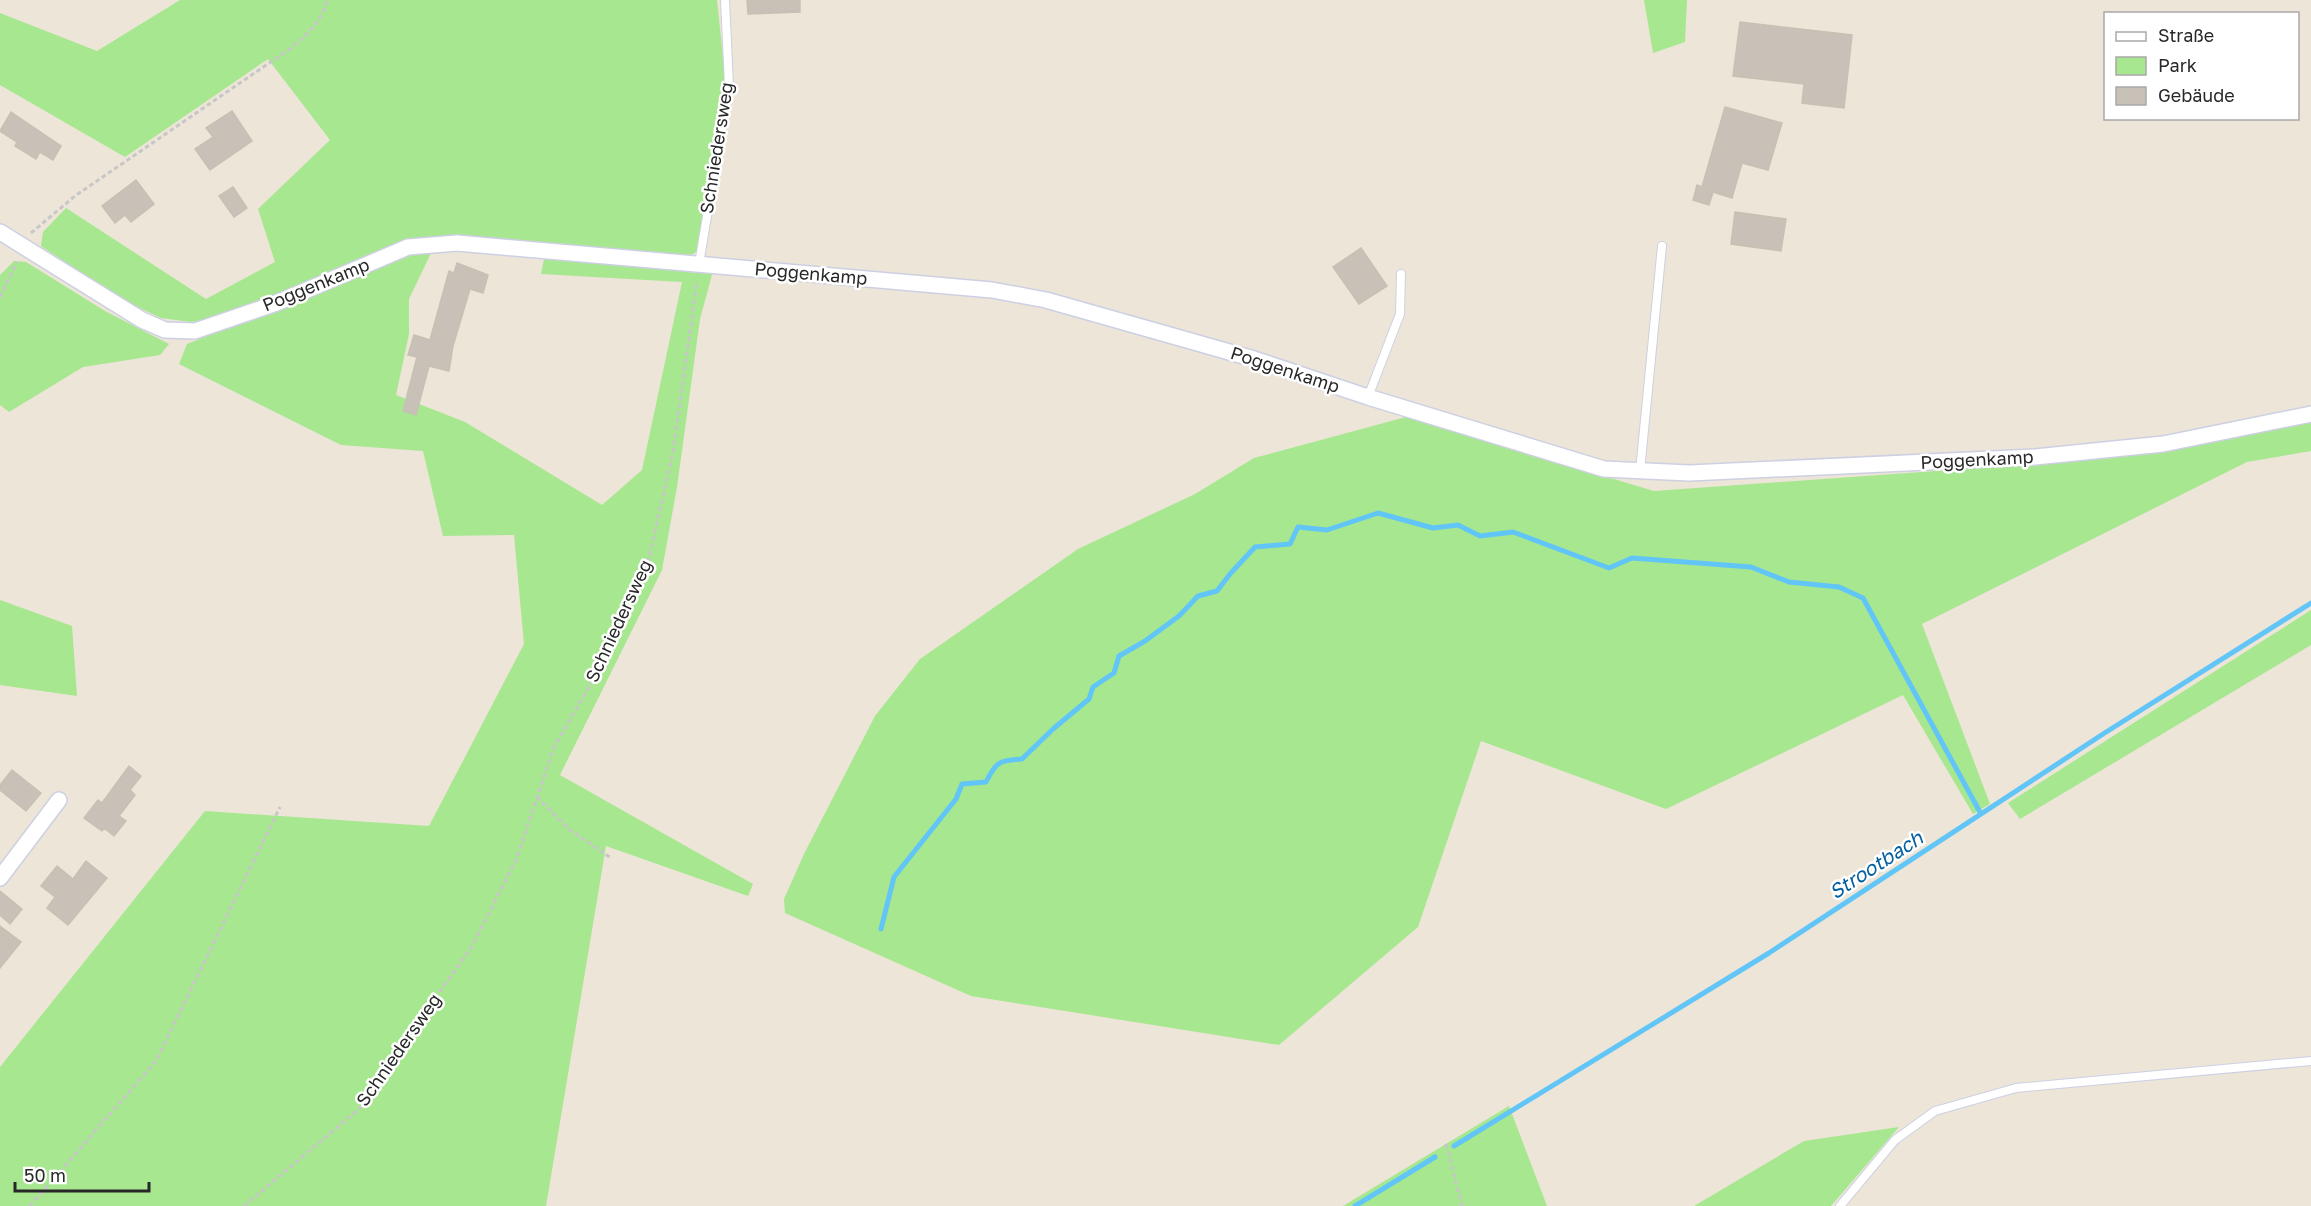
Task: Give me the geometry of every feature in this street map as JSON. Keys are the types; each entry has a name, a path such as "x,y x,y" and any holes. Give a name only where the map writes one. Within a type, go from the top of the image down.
{"street":[{"name":"Poggenkamp","path":"0,232 141,320 165,330 195,331 263,308 408,247 457,243 992,290 1046,300 1254,359 1368,397 1604,469 1689,473 2035,457 2163,444 2311,414"},
{"path":"0,878 59,800"}],"lane":[{"name":"Schniedersweg","path":"699,264 729,85 725,0"},
{"path":"1640,471 1662,246"},
{"path":"1368,397 1400,314 1401,274"},
{"path":"1840,1206 1895,1140 1935,1111 2016,1088 2311,1061"}],"path":[{"path":"0,297 11,278 21,245 75,195 291,48 309,33 324,13 327,0"},
{"name":"Schniedersweg","path":"244,1206 360,1108 384,1068 471,948 516,860 554,747 607,656 648,562 673,452 699,264"},
{"path":"537,798 569,829 610,858"},
{"path":"30,1206 156,1062 280,807"},
{"path":"1446,1144 1462,1206"}],"green space":[{"path":"180,0 717,0 726,86 698,251 691,255 438,237 398,244 282,294 217,318 191,322 161,318 119,298 41,246 43,232 66,208 206,299 275,262 258,209 330,140 268,59 125,157 0,85 0,13 97,51"},
{"path":"1644,0 1687,0 1685,42 1653,53"},
{"path":"431,253 409,299 409,334 396,395 465,422 602,505 642,470 682,282 541,274 544,259 564,257 678,268 693,273 713,271 700,319 677,487 662,570 560,775 753,884 748,896 606,846 546,1206 0,1206 0,1067 205,811 429,826 524,644 514,535 443,536 423,451 341,445 179,364 187,344 415,254"},
{"path":"14,261 26,262 105,311 169,344 160,355 83,367 9,412 0,405 0,275"},
{"path":"1406,417 1654,491 2049,463 2311,421 2311,451 2247,462 1922,624 1990,804 1973,814 1903,695 1666,809 1481,741 1418,927 1279,1045 971,996 785,913 784,899 804,854 875,716 920,659 1078,549 1195,494 1254,458"},
{"path":"0,600 72,626 77,696 0,685"},
{"path":"2311,610 2311,645 2020,819 2008,803"},
{"path":"1509,1106 1547,1206 1343,1206"},
{"path":"1899,1127 1831,1206 1694,1206 1804,1141"}],"building":[{"path":"747,0 800,0 800,12 748,14"},
{"path":"1740,22 1852,35 1844,108 1802,103 1804,84 1733,76"},
{"path":"1725,107 1782,123 1768,170 1742,163 1732,198 1713,192 1709,205 1693,200 1697,185 1702,187"},
{"path":"232,111 252,141 210,170 195,149 213,137 206,128"},
{"path":"11,112 61,146 53,160 40,152 36,159 15,146 17,142 0,131"},
{"path":"136,180 154,204 131,222 125,215 115,223 102,206"},
{"path":"233,187 247,208 234,217 219,196"},
{"path":"1735,212 1786,219 1781,251 1731,244"},
{"path":"1361,248 1387,286 1359,304 1333,267"},
{"path":"457,263 488,275 483,293 470,289 453,346 449,371 429,366 416,415 403,411 417,357 408,355 414,335 430,340 449,271 454,273"},
{"path":"129,766 141,776 130,790 135,795 119,816 126,821 114,836 104,828 102,831 84,818 98,800 102,803"},
{"path":"12,770 41,793 26,811 0,790 0,785"},
{"path":"86,861 107,878 68,925 47,908 55,897 41,886 57,866 73,879"},
{"path":"0,891 22,909 10,924 0,915"},
{"path":"0,926 21,942 0,968"}],"waterway":[{"path":"881,929 894,877 956,799 962,784 986,782 999,763 1022,759 1089,699 1093,687 1114,673 1119,656 1145,641 1179,616 1198,596 1217,591 1255,547 1290,544 1298,527 1327,530 1378,513 1433,528 1458,525 1480,536 1513,532 1609,568 1632,558 1751,567 1789,582 1839,587 1863,598 1981,814"},
{"name":"Strootbach","path":"1454,1146 1769,953 2103,734 2311,603"},
{"name":"Strootbach","path":"1355,1206 1435,1157"}]}
